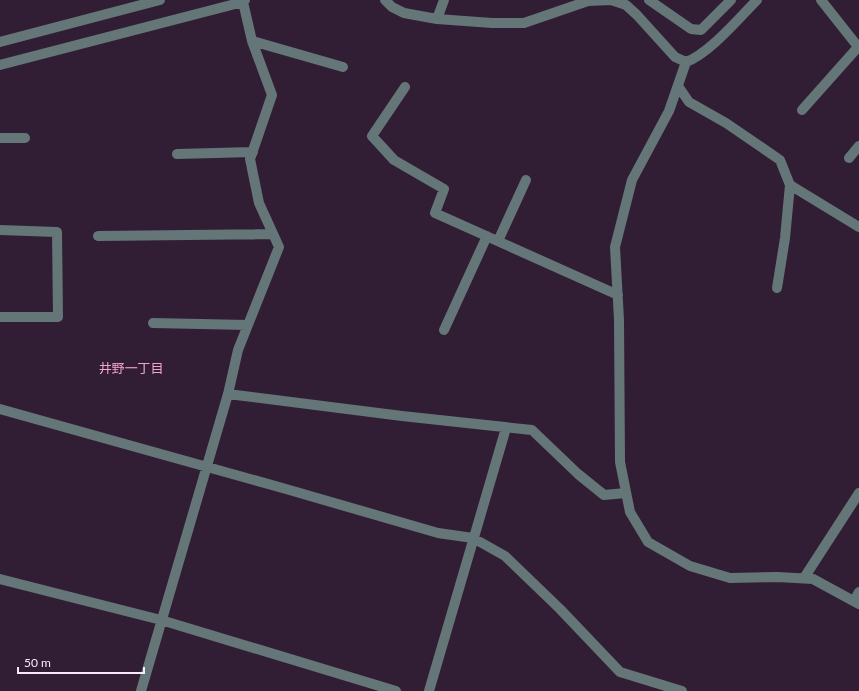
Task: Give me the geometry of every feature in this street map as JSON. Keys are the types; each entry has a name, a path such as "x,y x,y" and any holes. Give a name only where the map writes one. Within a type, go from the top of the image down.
{"street":[{"path":"0,42 160,0"},
{"path":"385,0 392,7 404,13 437,19 492,24 524,23 588,2 611,0 626,5 675,57 686,62 694,60 708,48 758,0"},
{"path":"437,19 444,0"},
{"path":"649,0 691,29 701,30 731,0"},
{"path":"802,110 859,47 821,0"},
{"path":"0,65 244,1 252,41 272,95 250,159 259,203 279,247 238,350 228,394 141,691"},
{"path":"252,41 343,67"},
{"path":"686,62 668,111 632,180 615,247 618,295 620,462 630,512 648,542 690,566 730,578 813,579 857,599"},
{"path":"405,86 372,136 394,160 444,189 435,213 618,295"},
{"path":"678,86 689,102 726,123 780,160 790,185 785,238 777,288"},
{"path":"0,138 25,138"},
{"path":"849,158 859,146"},
{"path":"177,154 253,152"},
{"path":"498,242 526,180"},
{"path":"790,185 859,227"},
{"path":"0,230 57,232 58,317 0,317"},
{"path":"98,236 273,234"},
{"path":"444,330 487,236"},
{"path":"153,323 248,326"},
{"path":"228,394 532,430 578,474 604,495 626,494"},
{"path":"0,409 206,466 438,533 473,538 504,556 560,609 620,672 682,691"},
{"path":"429,691 506,428"},
{"path":"804,578 859,493"},
{"path":"0,579 161,620 396,691"}],"district":[{"name":"井野一丁目","path":"131,368"}]}
